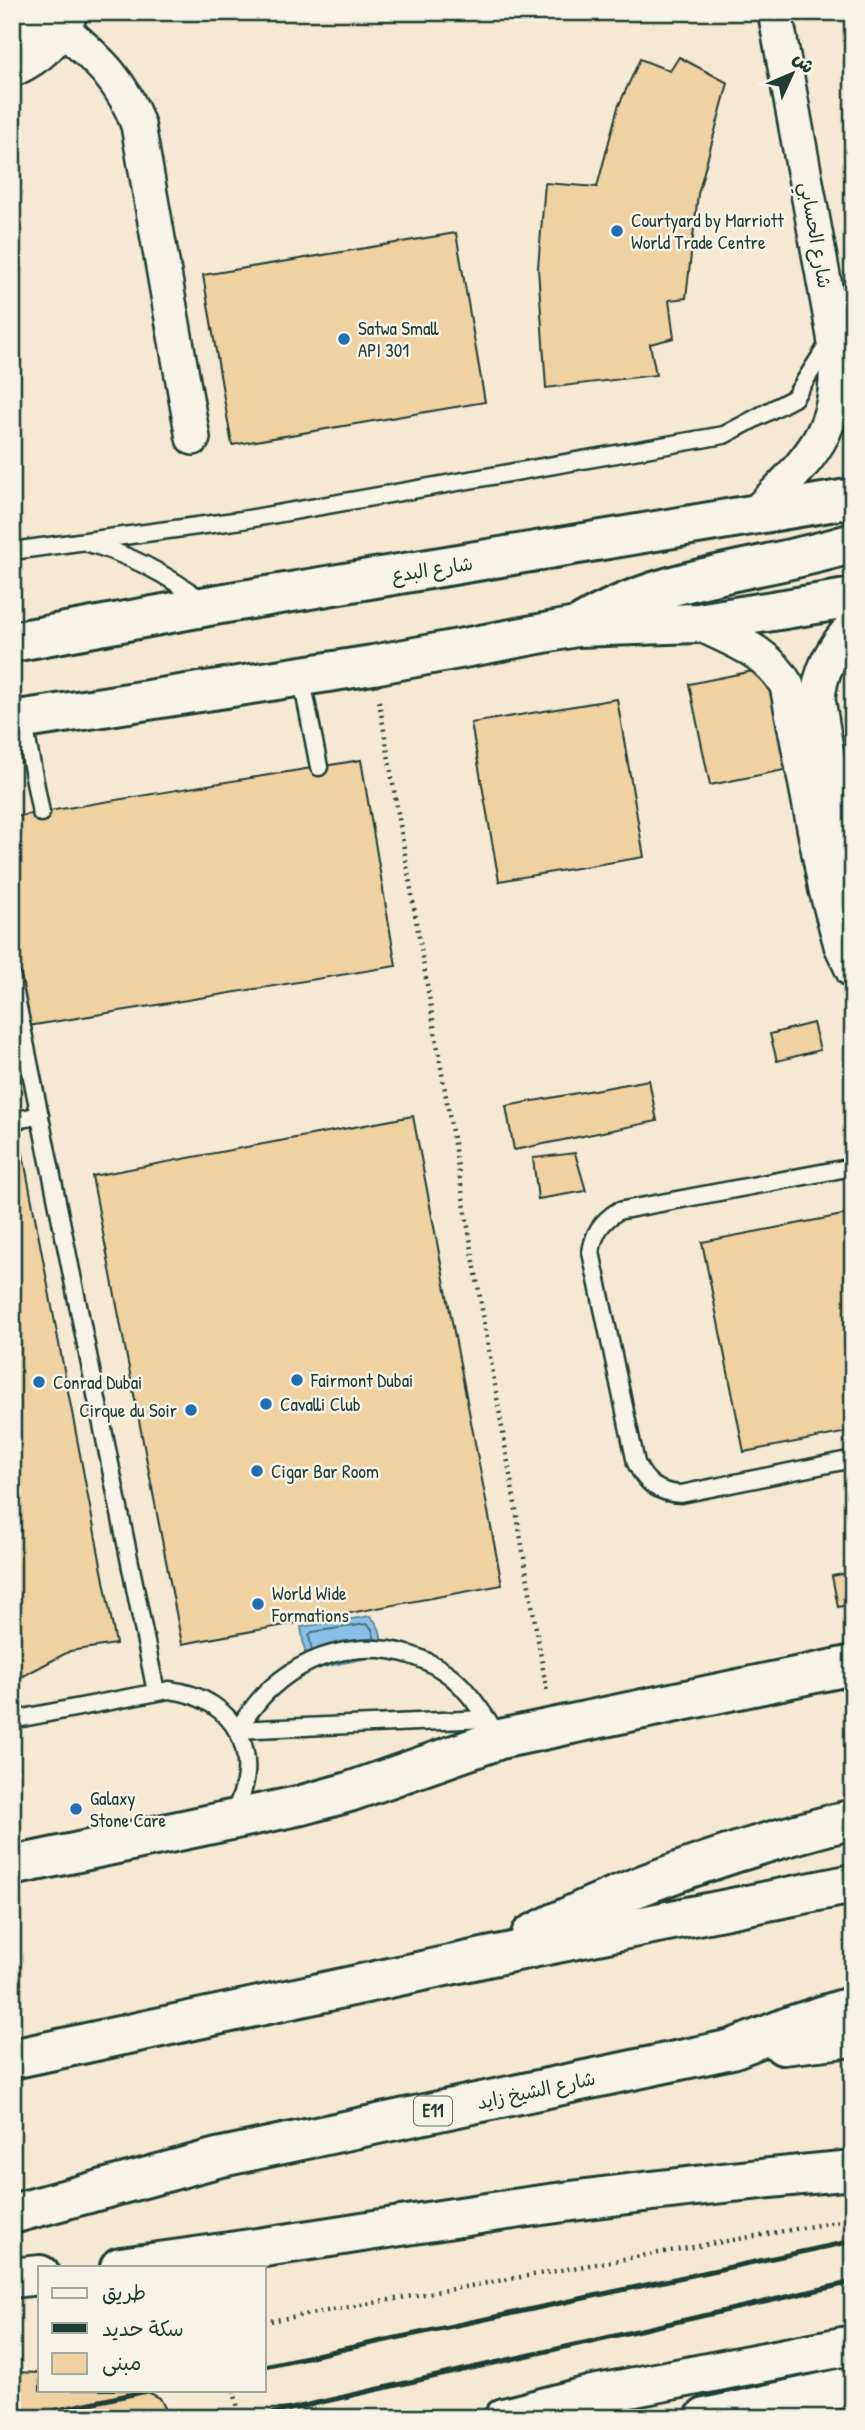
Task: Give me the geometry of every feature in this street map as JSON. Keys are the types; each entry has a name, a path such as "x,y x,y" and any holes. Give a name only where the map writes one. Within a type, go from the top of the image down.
{"main road":[{"name":"شارع البدع","path":"17,637 853,498"},
{"path":"576,627 611,607 663,587 853,542"},
{"path":"18,720 373,665 576,627 698,623 853,598"},
{"path":"12,1866 302,1805 349,1792 493,1729 571,1726 853,1665"},
{"path":"492,1956 575,1912 652,1880 730,1853 853,1819"},
{"path":"12,2059 492,1956 853,1884"},
{"name":"شارع الشيخ زايد","path":"12,2214 217,2158 732,2049 796,2024 853,2006"},
{"path":"732,2049 853,2037"},
{"path":"799,2175 853,2162"},
{"path":"129,2266 214,2256 605,2197 853,2170"},
{"path":"12,2278 38,2275"},
{"path":"504,2418 593,2395 853,2345"},
{"path":"705,2418 853,2386"}],"street":[{"name":"شارع الحسابي","path":"754,515 811,455 824,433 833,409 837,387 834,336 775,12"},
{"path":"12,43 22,35 59,18"},
{"path":"12,70 42,53 59,18"},
{"path":"59,18 121,87 138,125 193,438"},
{"path":"698,623 762,655 772,663 788,686 826,890 841,945 852,969"},
{"path":"853,626 830,657 819,685 818,699 853,927"},
{"path":"852,969 853,955"}],"lane":[{"path":"12,551 242,520 724,435 794,398 834,336"},
{"path":"82,541 136,560 169,578 208,606"},
{"path":"301,675 320,767"},
{"path":"18,720 41,813"},
{"path":"12,978 19,1047 40,1115 156,1692"},
{"path":"17,1120 40,1115"},
{"path":"853,1167 618,1211 598,1228 591,1252 636,1464 649,1483 670,1493 681,1494 853,1459"},
{"path":"237,1730 271,1688 291,1673 331,1654 376,1648 398,1651 424,1660 447,1673 470,1697 493,1729"},
{"path":"12,1720 169,1690 188,1692 206,1699 223,1711 244,1744 246,1784 229,1821"},
{"path":"237,1730 493,1729"}],"path":[{"path":"373,665 549,1702 551,1710 565,1706 571,1726"},
{"path":"266,2322 853,2219"},
{"path":"234,2392 240,2418"}],"water":[{"path":"370,1616 381,1635 378,1656 308,1670 301,1627"}],"building":[{"name":"Courtyard by Marriott World Trade Centre","path":"679,57 728,83 698,194 686,298 669,300 674,338 650,344 656,375 546,388 538,268 545,183 597,187 618,107 640,59 670,71"},
{"name":"Satwa Small API 301","path":"456,233 485,402 232,445 203,275"},
{"path":"768,668 789,769 710,785 689,684"},
{"path":"617,699 644,857 499,881 471,723"},
{"path":"361,760 396,966 28,1026 12,932 12,817"},
{"path":"813,1023 820,1050 777,1061 770,1034"},
{"path":"649,1080 657,1121 514,1150 506,1106"},
{"name":"Conrad Dubai","path":"12,1096 116,1644 70,1651 12,1682"},
{"name":"Fairmont Dubai","path":"413,1116 502,1585 182,1644 92,1176"},
{"path":"575,1153 586,1191 538,1199 533,1158"},
{"path":"853,1213 853,1431 744,1452 702,1242"},
{"path":"853,1572 853,1604 838,1607 832,1576"},
{"path":"12,2372 38,2373 38,2392 148,2392 160,2398 170,2418 12,2418"}],"railway":[{"path":"266,2366 853,2241"},
{"path":"251,2418 853,2282"},
{"path":"20,2418 143,2392"}],"place":[{"name":"Courtyard by Marriott World Trade Centre","path":"617,231"},
{"name":"Satwa Small API 301","path":"344,339"},
{"name":"Fairmont Dubai","path":"297,1380"},
{"name":"Conrad Dubai","path":"39,1382"},
{"name":"Cavalli Club","path":"266,1404"},
{"name":"Cirque du Soir","path":"191,1410"},
{"name":"Cigar Bar Room","path":"257,1471"},
{"name":"World Wide Formations","path":"258,1604"},
{"name":"Galaxy Stone Care","path":"76,1809"}]}
